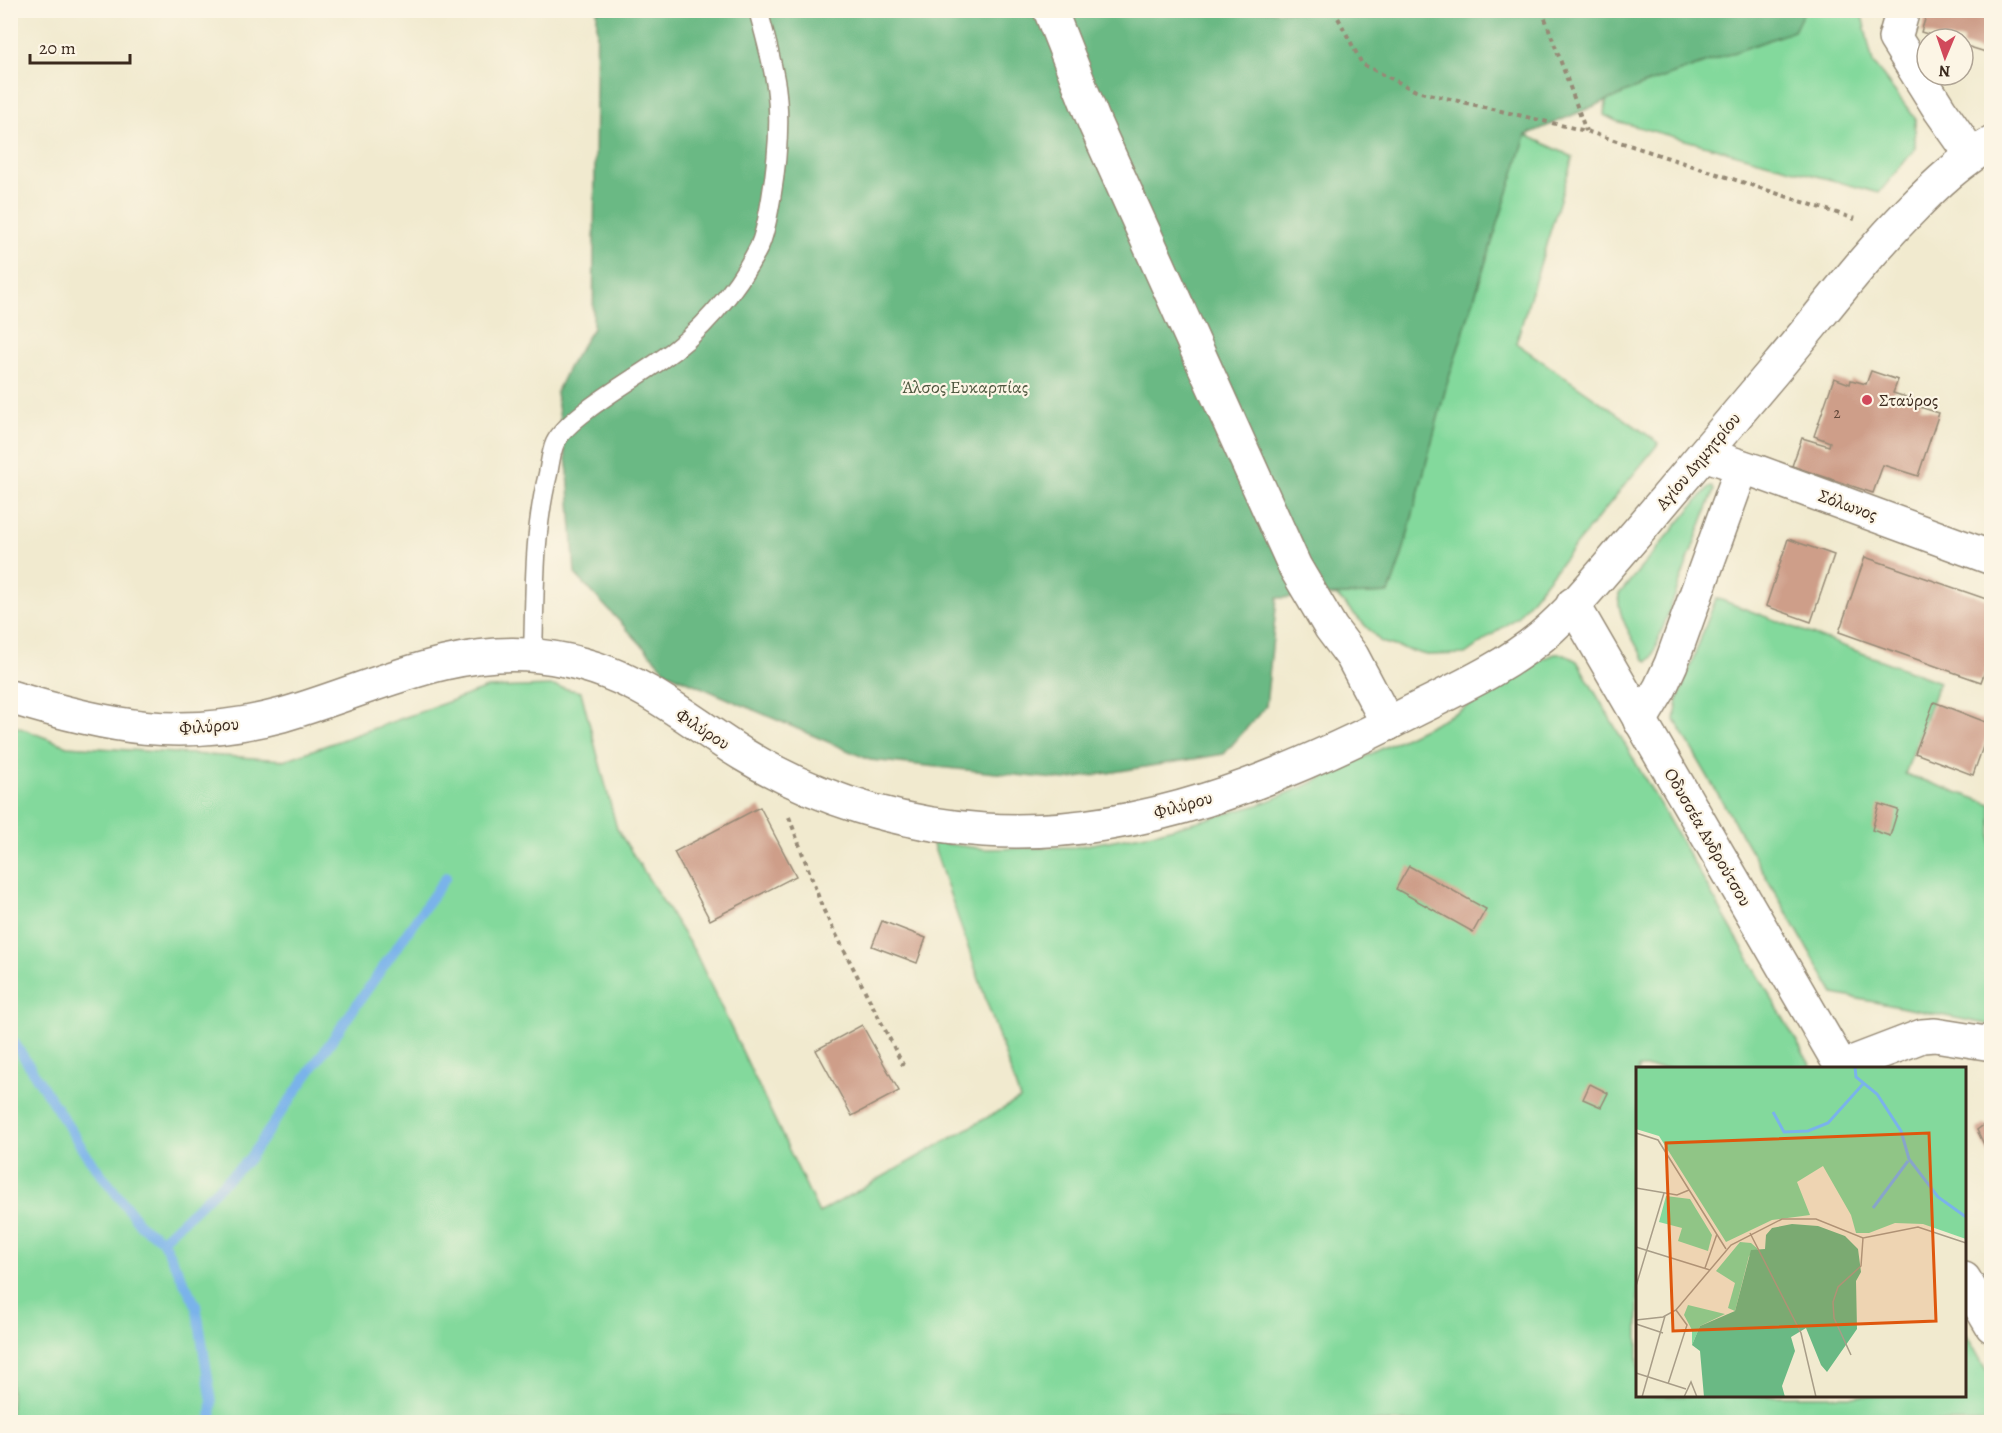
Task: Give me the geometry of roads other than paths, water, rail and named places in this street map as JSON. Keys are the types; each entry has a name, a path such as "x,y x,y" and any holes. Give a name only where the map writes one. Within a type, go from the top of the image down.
{"street":[{"path":"1050,10 1095,124 1295,567 1331,628 1352,656 1388,724"},
{"name":"Αγίου Δημητρίου","path":"1388,724 1494,669 1538,639 1573,604 1704,454 1890,231 1946,175 1981,149 1940,110 1895,20"},
{"name":"Σόλωνος","path":"1704,454 1992,558"},
{"name":"Αγίου Δημητρίου","path":"1640,721 1660,688 1671,664 1742,467"},
{"name":"Οδυσσέα Ανδρούτσου","path":"1573,604 1841,1067"},
{"name":"Φιλύρου","path":"10,697 56,711 113,724 163,730 189,730 237,725 284,714 407,675 473,658 533,655 575,663 616,676 648,692 749,758 795,781 860,807 929,823 1002,830 1080,827 1139,818 1236,790 1388,724"},
{"path":"1844,1067 1922,1036 1935,1035 1992,1044"},
{"path":"1966,1281 1992,1326"}],"lane":[{"path":"533,655 536,549 542,496 555,442 579,416 667,357 705,322 734,289 760,246 767,222 774,179 778,129 777,88 770,51 758,10"}],"waterway":[{"path":"162,1240 248,1160 446,877"},
{"path":"10,1036 88,1157 141,1226 162,1240 196,1305 212,1402 211,1422"}],"place":[{"name":"Σταύρος","path":"1867,400"}],"park label":[{"name":"Άλσος Ευκαρπίας","path":"965,387"}]}
